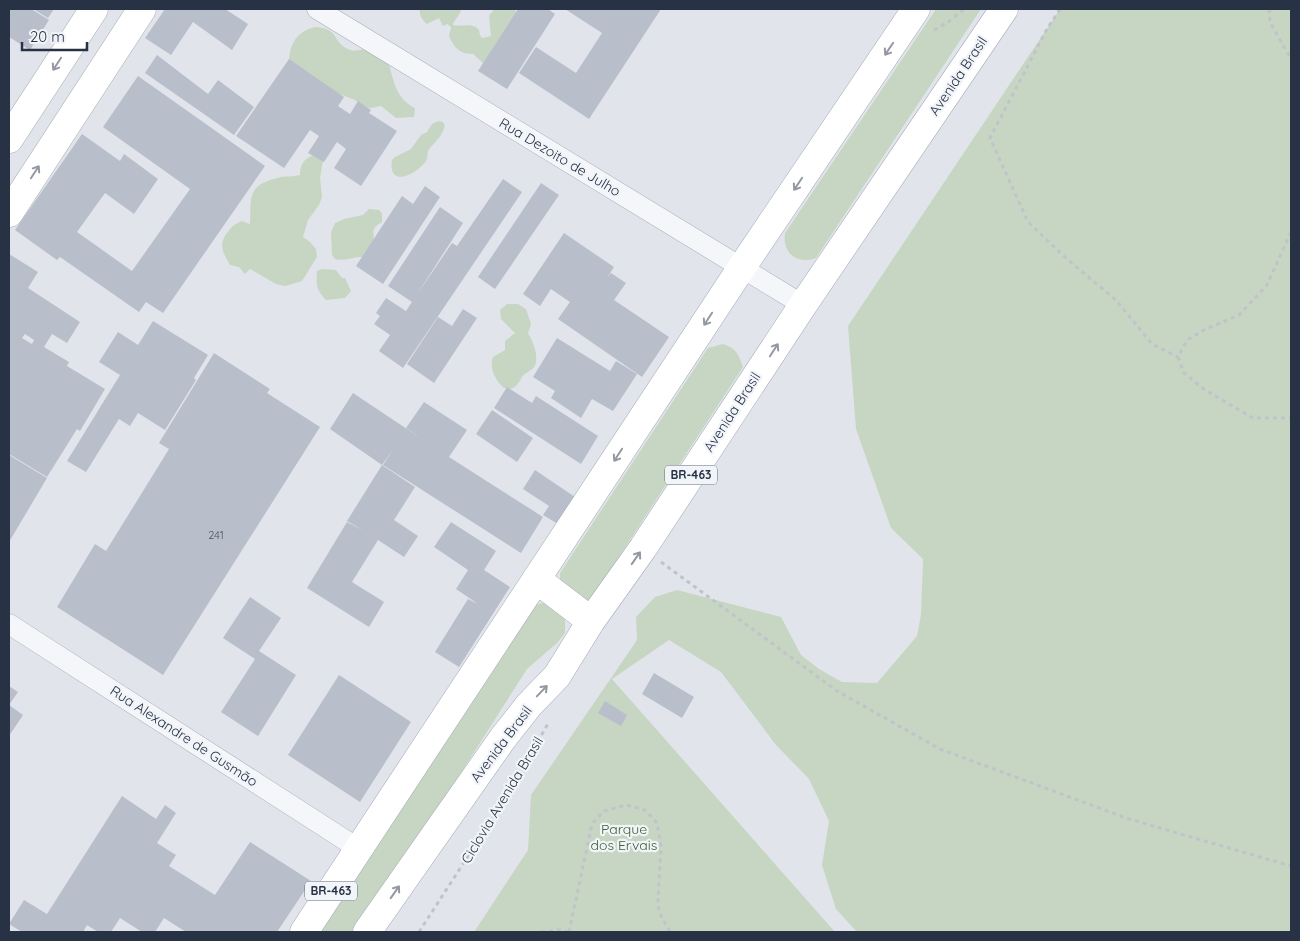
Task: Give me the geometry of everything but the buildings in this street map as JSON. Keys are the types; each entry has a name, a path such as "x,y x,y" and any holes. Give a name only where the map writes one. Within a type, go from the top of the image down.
{"main road":[{"path":"9,139 94,9"},
{"path":"9,213 142,9"},
{"name":"BR-463","path":"304,932 742,267 916,9"},
{"name":"Avenida Brasil","path":"367,932 503,738 529,705 557,676 591,621 643,548 803,305 1004,9"},
{"path":"536,579 591,621"}],"street":[{"name":"Rua Dezoito de Julho","path":"317,9 803,305"},
{"name":"Rua Alexandre de Gusmão","path":"9,624 359,849"}],"path":[{"path":"1060,9 1047,29 990,138 1028,222 1068,260 1116,300 1152,344 1178,357 1184,373 1205,390 1253,418 1291,418"},
{"path":"1268,9 1270,22 1288,54 1291,56"},
{"path":"1178,357 1187,340 1204,330 1239,315 1267,284 1291,232"},
{"path":"643,548 837,691 940,749 1129,819 1291,866"},
{"name":"Ciclovia Avenida Brasil","path":"418,932 501,805 552,717"},
{"path":"541,932 559,930 569,932 592,824 604,811 626,805 645,810 657,823 661,846 659,912 670,932"}],"green space":[{"path":"420,9 461,9 453,25 473,26 479,30 482,38 491,36 489,16 494,9 514,9 518,15 484,64 473,54 464,53 455,47 449,36 451,27 447,24 443,26 439,18 427,24 421,17"},
{"path":"936,9 981,9 816,258 803,260 792,256 786,246 785,233"},
{"name":"Parque dos Ervais","path":"1060,9 1291,9 1291,932 857,932 836,909 822,865 829,821 809,779 776,745 721,672 669,640 612,679 835,932 474,932 528,850 531,795 637,640 636,617 655,597 677,590 781,617 801,655 819,669 842,682 877,683 917,636 921,614 923,559 891,528 856,429 848,326"},
{"path":"316,27 332,32 342,45 349,49 354,51 371,49 387,57 398,92 408,104 415,108 414,117 396,118 381,106 371,108 362,106 355,100 329,90 289,61 293,43 299,35"},
{"path":"438,121 443,122 445,126 441,135 429,149 425,162 408,175 399,177 395,175 392,168 392,160 411,149 421,135"},
{"path":"316,154 323,160 320,178 322,197 319,205 308,220 303,237 316,249 317,257 302,281 285,286 276,284 250,269 245,274 239,267 230,265 222,245 224,237 235,224 242,221 250,224 250,206 253,193 262,184 270,180 300,175 304,162"},
{"path":"369,209 379,210 382,213 382,222 375,227 373,232 374,240 371,247 363,257 335,259 332,255 331,232 335,223 363,215"},
{"path":"322,269 336,270 342,278 345,278 351,291 345,298 326,300 318,290 317,271"},
{"path":"507,304 518,304 526,309 531,324 528,333 536,354 534,367 510,389 500,384 492,366 493,357 505,350 505,341 515,333 501,319 500,310"},
{"path":"723,344 736,352 743,367 592,598 585,601 560,583 560,573 708,348"},
{"path":"549,601 562,613 565,620 565,633 557,643 527,669 356,932 317,932 532,606"}]}
